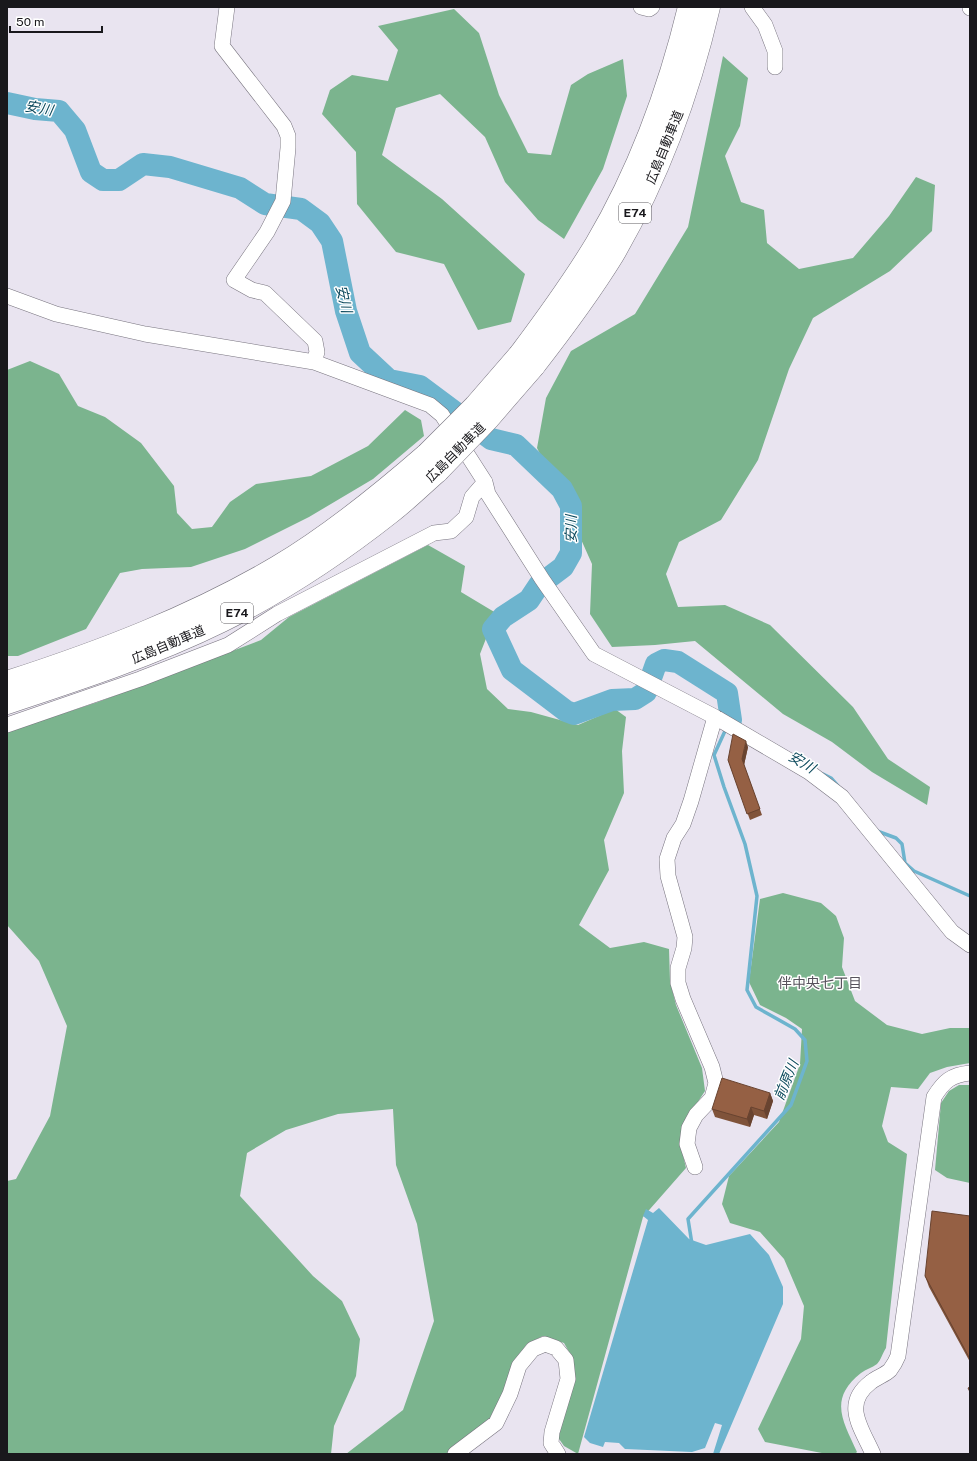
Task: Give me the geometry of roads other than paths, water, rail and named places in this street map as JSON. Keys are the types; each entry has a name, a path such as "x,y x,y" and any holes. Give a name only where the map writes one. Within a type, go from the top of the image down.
{"highway":[{"name":"広島自動車道","path":"7,682 68,663 143,634 212,602 277,567 335,529 379,496 433,462 489,418 527,360 576,312 613,254 645,194 669,140 688,88 691,41 689,7"},
{"name":"広島自動車道","path":"691,41 710,7"},
{"name":"広島自動車道","path":"7,703 151,653 222,620 288,584 340,551 391,512 433,462"}],"street":[{"path":"227,7 222,46 284,126 288,136 288,148 281,205 267,232 234,280 252,290 265,293 315,341 317,352 314,362"},
{"path":"641,7 649,9 652,7"},
{"path":"752,7 765,25 775,51 775,68"},
{"path":"7,296 56,314 144,334 314,362 430,405 442,415 484,482 488,494 544,581 594,654 715,717 809,772 842,797 952,932 970,945"},
{"path":"7,725 140,679 228,645 277,614 434,533 450,531 466,517 472,497 484,482"},
{"path":"695,1167 687,1144 689,1128 696,1115 712,1098 716,1082 712,1067 683,999 678,982 678,968 684,948 684,937 668,876 668,860 674,838 684,824 692,801 715,717"},
{"path":"873,1454 856,1418 855,1405 862,1390 872,1381 890,1370 898,1356 934,1097 941,1085 957,1074 970,1073"},
{"path":"455,1454 496,1423 510,1394 519,1366 533,1349 545,1344 556,1348 566,1360 568,1379 552,1432 551,1443 558,1454"}],"water":[{"path":"659,1208 689,1239 706,1245 750,1234 769,1255 783,1287 783,1304 719,1454 713,1454 722,1425 715,1423 705,1448 692,1452 625,1449 619,1443 605,1442 603,1447 590,1443 584,1437 648,1220 643,1216 646,1209 653,1213"}],"waterway":[{"name":"安川","path":"7,103 35,109 59,111 75,130 91,172 103,180 119,180 143,164 170,167 240,188 265,204 301,209 320,223 332,241 346,311 360,353 389,380 420,386 491,439 516,445 562,489 571,506 571,553 563,567 539,585 529,600 503,617 493,629 512,670 566,711 574,714 612,700 635,699 646,692 656,664 664,660 678,662 727,693 731,720"},
{"name":"前原川","path":"692,1244 688,1219 791,1105 807,1061 805,1040 795,1029 756,1007 747,990 757,896 745,844 714,755 725,731"},
{"name":"安川","path":"823,774 831,778 838,786"},
{"name":"安川","path":"877,831 896,838 902,844 905,863 914,871 970,896"}],"district":[{"name":"伴中央七丁目","path":"820,983"}]}
